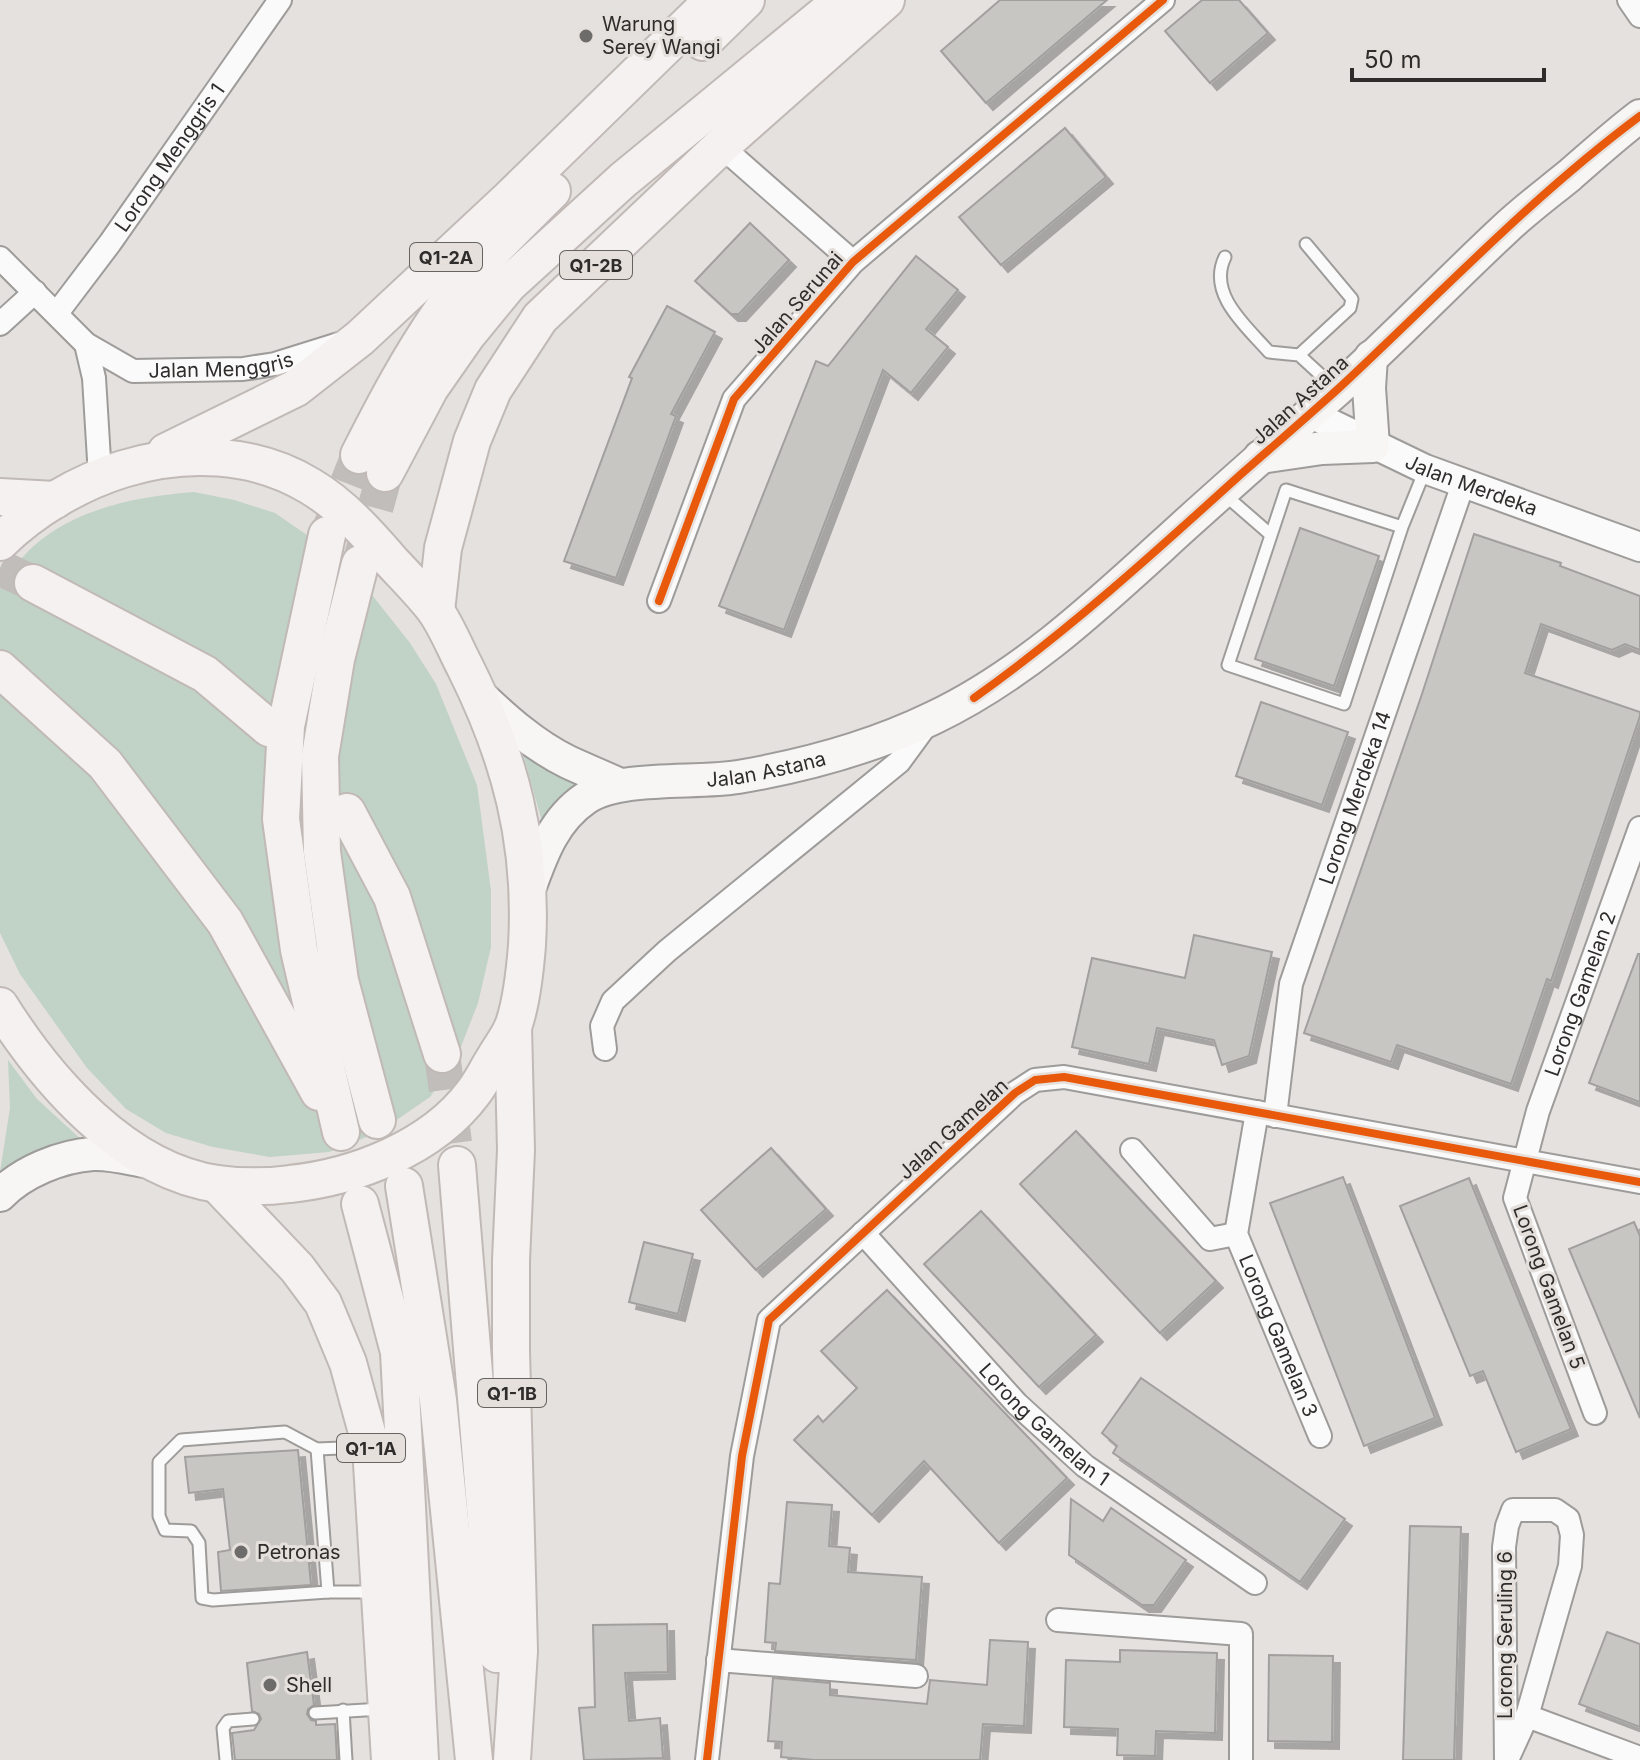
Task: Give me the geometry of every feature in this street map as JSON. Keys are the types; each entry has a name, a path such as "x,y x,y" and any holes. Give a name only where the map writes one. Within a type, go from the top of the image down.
{"main road":[{"name":"Q1-2A","path":"142,463 296,388 360,338 509,199 713,0"},
{"path":"746,0 482,261 442,310 406,364 372,464 508,285 623,180 842,0"},
{"name":"Q1-2B","path":"436,611 443,548 472,441 493,390 540,318 721,146 886,0"},
{"name":"Jalan Astana","path":"620,785 734,777 782,768 826,757 930,720 974,698 1065,630 1337,390 1507,227 1606,141 1640,116"},
{"path":"1260,457 1322,448 1373,446 1369,388 1371,357"},
{"path":"0,542 22,522 55,500 100,476 175,456 209,456 280,472 309,486 360,526 436,611 492,723 515,791 528,892 526,961 513,1027 472,1095 445,1120 388,1157 346,1174 271,1186 217,1184 153,1163 91,1154 39,1169 13,1181 0,1195"},
{"path":"0,497 55,500"},
{"path":"0,669 105,764 225,922 341,1132 299,950 281,819 286,726 327,535"},
{"path":"360,564 336,659 320,756 322,852 340,981 377,1120"},
{"path":"33,583 205,674 269,728"},
{"path":"477,693 506,720 549,751 620,785"},
{"path":"528,892 541,854 567,811 590,795 620,785"},
{"path":"347,812 392,897 442,1054"},
{"path":"0,1006 70,1097 104,1128 153,1163"},
{"name":"Q1-1B","path":"512,1760 519,1651 511,1351 516,1150 513,1027"},
{"path":"457,1165 505,1760"},
{"name":"Q1-1A","path":"217,1184 297,1268 323,1303 348,1363 371,1447 390,1760"},
{"path":"404,1186 438,1400 474,1760"},
{"path":"360,1204 399,1352 420,1760"}],"street":[{"name":"Lorong Menggris 1","path":"57,313 110,243 280,0"},
{"name":"Jalan Serunai","path":"659,601 734,399 853,262 1163,0"},
{"path":"1629,0 1640,16"},
{"name":"Jalan Serunai","path":"721,146 853,262"},
{"name":"Jalan Menggris","path":"0,258 86,344 133,371 227,369 275,364 360,338"},
{"path":"0,324 35,292"},
{"path":"86,344 94,378 100,476"},
{"name":"Jalan Merdeka","path":"1309,413 1425,469 1640,547"},
{"name":"Lorong Merdeka 14","path":"1266,1114 1291,984 1463,484"},
{"path":"605,1049 602,1026 613,1001 667,951 899,762 930,720"},
{"name":"Lorong Gamelan 2","path":"1525,1160 1538,1111 1640,828"},
{"name":"Jalan Gamelan","path":"707,1760 742,1456 769,1320 1015,1093 1035,1080 1064,1077 1640,1182"},
{"name":"Lorong Gamelan 3","path":"1266,1114 1236,1234 1320,1436"},
{"name":"Lorong Gamelan 3","path":"1132,1150 1210,1239 1236,1234"},
{"name":"Lorong Gamelan 5","path":"1525,1160 1515,1198 1595,1413"},
{"name":"Lorong Gamelan 1","path":"863,1233 1017,1404 1085,1466 1255,1583"},
{"name":"Lorong Seruling 6","path":"1507,1760 1504,1547 1507,1526 1513,1510 1555,1510 1568,1519 1572,1535 1570,1566 1527,1716"},
{"path":"1058,1620 1241,1634 1241,1760"},
{"path":"718,1660 916,1676"},
{"path":"1507,1760 1527,1716 1640,1758"}],"lane":[{"path":"1299,355 1350,308 1352,299 1306,244"},
{"path":"1225,257 1219,269 1220,285 1227,303 1269,352 1299,355 1337,390"},
{"path":"1402,527 1286,490 1228,665 1344,704 1402,527 1425,469"},
{"path":"1222,492 1270,534"},
{"path":"371,1447 317,1449 285,1432 181,1440 159,1462 159,1516 165,1530 191,1531 199,1543 202,1598 380,1592"},
{"path":"317,1449 328,1592"},
{"path":"315,1713 386,1709"},
{"path":"343,1710 346,1760"},
{"path":"226,1760 223,1728 228,1721 253,1719"}],"green space":[{"path":"194,492 275,513 346,562 410,643 436,684 477,785 491,891 491,947 478,1003 457,1057 430,1097 379,1132 329,1152 270,1157 213,1147 166,1133 126,1109 87,1068 20,974 0,933 0,589 16,564 36,544 84,515 138,499"},
{"path":"523,754 551,772 584,785 543,825"},
{"path":"8,1060 37,1099 85,1143 29,1158 0,1172 10,1108"}],"building":[{"path":"1000,0 1107,0 986,103 941,51"},
{"path":"1202,0 1239,0 1268,33 1210,83 1165,31"},
{"path":"1065,128 1106,177 1001,265 959,217"},
{"path":"750,223 789,260 739,314 731,314 695,281"},
{"path":"916,256 958,290 926,329 948,347 911,393 883,370 784,630 719,606 816,361 828,366"},
{"path":"667,306 715,332 671,414 676,416 616,578 564,561 632,378 629,377"},
{"path":"1300,528 1379,556 1334,686 1255,659"},
{"path":"1474,534 1561,563 1560,566 1640,596 1640,650 1625,644 1612,650 1541,624 1525,673 1640,712 1640,716 1551,981 1547,979 1511,1084 1397,1045 1391,1062 1304,1033"},
{"path":"1261,702 1348,732 1322,805 1236,776"},
{"path":"1194,935 1272,952 1249,1056 1222,1065 1214,1040 1157,1028 1149,1064 1072,1047 1092,958 1185,978"},
{"path":"1640,954 1640,1102 1589,1083"},
{"path":"1076,1131 1216,1281 1160,1333 1020,1184"},
{"path":"771,1148 826,1209 756,1270 701,1210"},
{"path":"1343,1177 1435,1418 1364,1446 1270,1203"},
{"path":"1469,1178 1571,1429 1516,1452 1483,1371 1470,1376 1400,1206"},
{"path":"981,1211 1096,1335 1039,1387 924,1264"},
{"path":"1634,1222 1640,1236 1640,1418 1569,1249"},
{"path":"644,1242 693,1254 678,1314 629,1302"},
{"path":"887,1290 1067,1478 999,1543 924,1461 872,1515 794,1440 818,1416 823,1422 857,1388 821,1351"},
{"path":"1141,1378 1345,1519 1300,1582 1113,1453 1117,1446 1102,1433"},
{"path":"298,1450 311,1585 221,1591 218,1552 230,1550 223,1489 189,1493 185,1457"},
{"path":"1071,1499 1103,1521 1111,1508 1186,1560 1154,1605 1142,1605 1069,1555"},
{"path":"787,1502 832,1505 829,1546 850,1548 848,1572 922,1577 916,1660 775,1651 776,1643 765,1642 769,1583 780,1584"},
{"path":"1410,1526 1461,1527 1454,1760 1403,1760"},
{"path":"667,1624 668,1672 625,1673 629,1721 660,1718 663,1758 584,1760 579,1708 595,1707 593,1625"},
{"path":"1607,1632 1640,1644 1640,1727 1579,1704"},
{"path":"990,1640 1028,1642 1024,1726 983,1724 980,1760 814,1760 781,1757 782,1742 768,1741 773,1678 830,1683 830,1695 927,1704 930,1680 987,1685"},
{"path":"1120,1650 1217,1653 1215,1733 1156,1731 1155,1756 1117,1755 1118,1729 1064,1727 1066,1660 1120,1662"},
{"path":"307,1652 314,1705 307,1714 316,1721 316,1725 335,1724 337,1760 235,1760 232,1733 254,1730 261,1719 259,1714 252,1711 247,1663"},
{"path":"1269,1655 1333,1656 1332,1742 1268,1741"}],"tunnel":[{"path":"328,534 359,455"},
{"path":"361,560 385,473"},
{"path":"0,568 33,583"},
{"path":"442,1054 457,1165"}],"cycle path":[{"path":"659,601 734,399 853,262 1163,0"},
{"path":"974,698 1043,646 1142,563 1339,388 1523,213 1640,116"},
{"path":"707,1760 742,1456 769,1320 1015,1093 1035,1080 1064,1077 1640,1182"}],"place":[{"name":"Warung Serey Wangi","path":"586,36"},
{"name":"Petronas","path":"241,1552"},
{"name":"Shell","path":"270,1685"}]}
